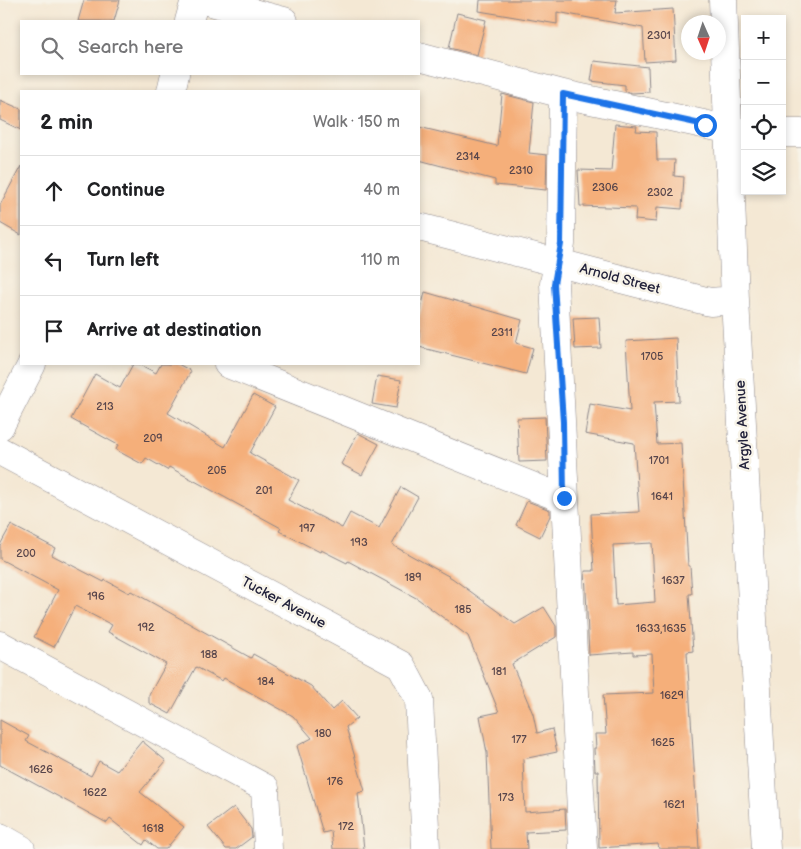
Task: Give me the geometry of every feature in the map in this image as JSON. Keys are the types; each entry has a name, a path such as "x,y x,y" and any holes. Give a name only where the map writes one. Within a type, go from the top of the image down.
{"street":[{"path":"189,20 194,0"},
{"path":"203,0 280,20"},
{"name":"Argyle Avenue","path":"723,0 736,131 735,300 766,849"},
{"path":"420,56 563,94 736,131"},
{"path":"171,90 175,75"},
{"path":"563,94 559,262 554,284 563,422 564,498 583,849"},
{"path":"786,133 801,133"},
{"name":"Arnold Street","path":"420,227 710,302 735,300"},
{"path":"0,426 31,365"},
{"path":"231,365 564,498"},
{"name":"Tucker Avenue","path":"0,451 401,665 419,699 426,849"},
{"path":"0,645 264,788 268,849"},
{"path":"0,837 21,849"}],"building":[{"path":"84,0 120,0 114,20 78,20"},
{"path":"480,0 617,0 615,13 673,9 676,60 645,62 643,28 557,12 557,24 479,11"},
{"path":"457,13 486,20 477,55 449,48"},
{"path":"594,61 648,67 649,92 632,93 625,91 625,85 591,81"},
{"path":"502,94 534,102 529,153 547,155 546,190 495,185 495,180 420,160 420,127 497,146"},
{"path":"0,100 20,109 20,130 0,120"},
{"path":"615,124 637,126 636,131 656,132 657,160 675,160 674,176 684,177 682,209 657,207 656,222 635,220 636,208 580,206 578,170 611,171"},
{"path":"20,168 20,234 0,223 0,205"},
{"path":"425,292 522,320 516,343 533,348 526,374 420,347 420,314"},
{"path":"599,317 601,348 575,349 573,318"},
{"path":"676,338 679,401 654,402 657,444 681,443 688,566 690,566 692,594 689,594 693,651 687,652 699,849 659,849 658,844 599,848 598,771 595,771 594,748 596,748 595,734 606,734 603,695 654,693 652,654 633,655 633,652 589,655 585,571 594,571 591,514 639,512 634,443 585,434 590,404 630,411 626,341","holes":["652,543 655,602 616,605 613,545"]},
{"path":"132,365 141,365 156,373 160,365 180,365 191,371 168,413 225,447 253,395 275,407 250,453 299,480 288,500 342,528 350,513 379,528 401,487 418,497 392,545 452,578 515,624 544,607 556,626 556,637 512,664 533,714 537,733 552,729 557,752 523,759 525,812 565,809 566,830 526,832 527,849 491,849 487,753 480,716 499,712 468,636 418,599 348,561 347,563 321,550 320,552 279,531 281,528 169,467 167,470 146,458 142,464 116,450 118,445 71,419 95,374 120,388"},
{"path":"377,376 401,380 396,408 372,404"},
{"path":"545,417 547,461 519,462 517,418"},
{"path":"358,433 379,444 362,475 341,464"},
{"path":"527,501 550,510 550,516 540,537 516,525"},
{"path":"11,525 55,548 52,555 104,582 105,580 129,593 131,591 251,658 253,654 311,686 332,710 342,701 357,718 346,727 365,791 358,793 364,849 333,849 331,831 323,833 297,746 312,738 293,716 224,678 222,681 196,667 170,714 149,703 149,695 166,664 108,632 112,625 75,606 54,647 34,637 58,590 0,559 0,545"},
{"path":"0,720 29,736 26,741 91,776 99,761 117,771 142,741 166,761 140,792 184,827 166,849 157,849 146,840 143,845 110,819 107,823 0,765"},
{"path":"234,807 251,829 252,837 236,849 226,849 208,827"}],"route":[{"path":"564,498 563,422 554,284 561,244 563,94 705,125"}]}
